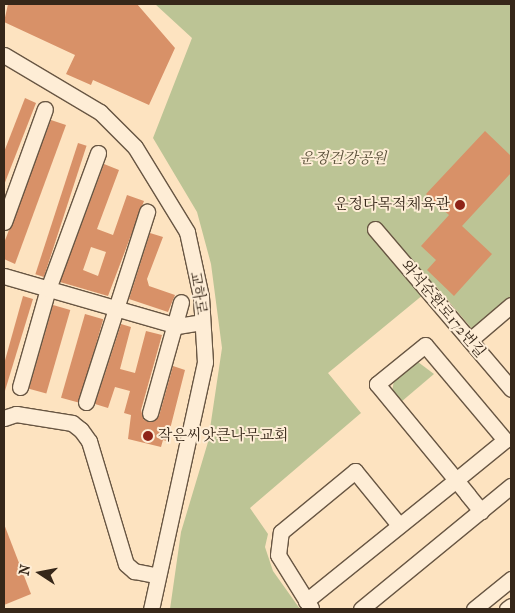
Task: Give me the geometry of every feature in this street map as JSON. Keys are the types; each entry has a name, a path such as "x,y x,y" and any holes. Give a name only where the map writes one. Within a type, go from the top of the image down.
{"street":[{"name":"교하로","path":"4,55 100,112 135,147 187,232 202,322 205,362 155,575 151,609"},
{"path":"4,222 45,109"},
{"path":"20,387 48,289 98,152"},
{"path":"86,402 114,308 147,212"},
{"name":"와석순환로172번길","path":"375,229 511,389"},
{"path":"4,276 173,324 202,322"},
{"path":"150,413 180,302"},
{"path":"470,340 511,305"},
{"path":"400,525 355,471 281,532 278,541 284,569 309,605 400,525 456,480 505,440 425,345 377,384 456,480 481,511"},
{"path":"4,418 25,415 72,423 81,430 89,441 126,564 155,575"},
{"path":"361,609 511,486"},
{"path":"474,609 511,579"},
{"path":"507,609 511,606"}],"green space":[{"name":"운정건강공원","path":"155,4 511,4 511,299 473,330 435,285 328,373 361,413 250,508 268,534 265,547 273,571 300,609 170,609 181,532 208,442 222,348 211,264 197,212 153,138 192,38"},
{"path":"418,362 434,374 401,402 392,391 394,381"}],"building":[{"path":"8,4 137,4 175,48 149,105 93,80 91,85 66,74 75,55 4,22"},
{"path":"25,98 36,103 4,185 4,152"},
{"path":"51,120 66,125 15,264 4,259 4,243"},
{"name":"운정다목적체육관","path":"485,131 511,156 511,173 462,226 492,254 454,296 427,270 436,260 421,246 449,215 426,194"},
{"path":"78,143 87,146 44,277 35,274"},
{"path":"104,164 119,170 97,229 113,235 127,195 144,201 108,296 60,282","holes":["91,247 106,252 98,276 83,270"]},
{"path":"150,233 163,237 147,279 149,286 175,295 168,312 129,299"},
{"path":"23,296 33,299 4,394 4,364"},
{"path":"53,305 70,310 46,394 29,389"},
{"path":"85,314 103,319 79,403 61,398"},
{"path":"121,324 131,327 120,369 135,373 146,331 162,335 141,410 144,420 153,422 159,416 173,366 185,370 167,441 163,440 161,447 128,439 131,415 124,413 130,391 115,387 108,408 95,404"},
{"path":"4,524 31,594 4,605"}],"place":[{"name":"운정다목적체육관","path":"460,205"},
{"name":"작은씨앗큰나무교회","path":"148,436"}]}
